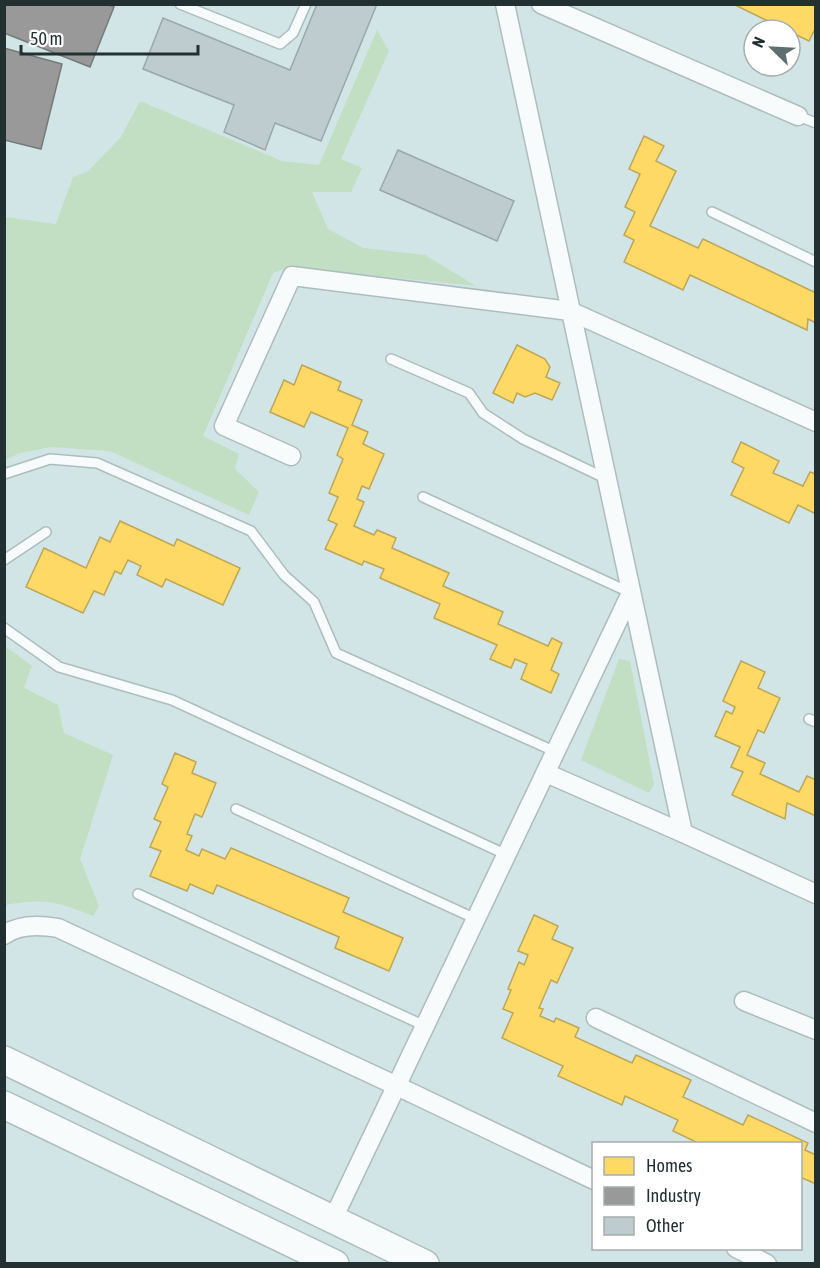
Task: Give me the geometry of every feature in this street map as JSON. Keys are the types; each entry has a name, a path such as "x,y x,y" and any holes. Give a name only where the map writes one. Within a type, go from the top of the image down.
{"main road":[{"path":"4,1060 424,1263"},
{"path":"4,1105 335,1263"}],"street":[{"path":"541,4 798,116"},
{"path":"504,5 683,833"},
{"path":"291,456 224,426 292,276 570,311 816,422"},
{"path":"333,1219 631,593"},
{"path":"546,772 816,894"},
{"path":"4,935 38,925 58,927 592,1179"},
{"path":"744,1001 816,1030"},
{"path":"596,1018 816,1123"},
{"path":"740,1250 767,1263"}],"lane":[{"path":"180,4 280,44 293,33 306,4"},
{"path":"798,116 816,123"},
{"path":"712,212 816,262"},
{"path":"391,360 468,393 483,413 523,439 607,479"},
{"path":"4,474 50,459 97,463 251,531 284,575 314,602 336,654 556,752"},
{"path":"423,497 631,593"},
{"path":"4,561 46,532"},
{"path":"4,628 59,667 172,700 507,855"},
{"path":"236,809 476,919"},
{"path":"138,894 425,1026"}],"green space":[{"path":"377,30 389,51 341,159 362,168 351,192 312,192 328,229 363,248 425,255 476,286 288,267 273,273 203,436 239,454 235,469 259,492 249,515 110,451 51,447 20,453 5,460 5,217 56,224 73,177 87,172 121,137 140,101 282,161 319,165"},
{"path":"5,646 32,666 24,688 58,705 64,733 113,755 80,859 99,906 93,916 50,902 5,905"},
{"path":"619,659 630,661 654,784 649,793 581,760"}],"building: Homes":[{"path":"733,4 816,4 816,27 809,41 802,38 802,18 762,18"},
{"path":"644,136 664,146 656,161 676,171 650,226 698,248 703,239 816,293 816,323 808,319 807,330 690,275 683,290 624,262 634,240 624,235 635,212 625,207 640,174 629,169"},
{"path":"517,345 545,359 550,367 546,377 560,383 552,400 535,393 525,397 517,393 513,403 493,393"},
{"path":"302,365 341,382 338,390 362,400 352,425 368,432 363,444 384,454 369,489 362,486 357,499 364,502 354,526 374,535 377,530 396,538 392,548 449,573 443,586 503,612 498,624 548,646 552,638 562,643 551,670 559,674 551,693 521,679 527,664 515,659 511,668 490,659 497,645 434,618 440,604 380,578 384,569 364,561 362,565 325,549 337,524 328,520 338,497 329,493 343,459 337,455 348,428 311,412 304,427 270,412 284,380 294,385"},
{"path":"741,442 779,461 773,473 803,486 810,472 816,474 816,514 798,505 789,523 731,495 744,468 732,462"},
{"path":"120,521 174,546 177,539 240,568 223,605 166,579 162,587 137,575 141,566 128,560 121,574 115,571 104,595 94,591 83,613 26,587 44,548 86,568 100,537 110,542"},
{"path":"741,661 765,672 758,688 780,698 764,733 758,730 747,755 765,763 760,774 799,792 807,776 816,780 816,816 787,803 785,819 732,795 743,772 731,767 740,747 715,736 726,711 732,714 735,707 723,701"},
{"path":"175,753 196,762 192,773 216,783 202,817 195,814 187,834 192,836 186,850 199,856 202,849 225,859 231,848 349,898 343,912 403,938 389,971 335,948 339,937 217,885 213,894 190,884 187,891 150,876 161,851 150,847 161,822 154,819 168,787 162,784"},
{"path":"534,915 558,926 552,939 573,948 557,983 551,980 539,1008 543,1009 540,1016 554,1022 556,1018 579,1028 575,1037 632,1063 636,1055 691,1080 683,1097 743,1125 748,1115 808,1143 805,1150 816,1155 816,1184 802,1178 802,1142 696,1142 673,1131 678,1120 625,1096 622,1105 558,1076 563,1066 502,1038 513,1013 503,1009 511,990 508,989 519,962 524,965 528,955 518,951"}],"building: Industry":[{"path":"4,4 107,4 114,7 90,67 4,33"},
{"path":"4,48 62,64 41,149 4,140"}],"building: Other":[{"path":"317,4 377,4 321,141 275,123 265,150 224,132 234,105 143,69 163,18 290,70"},
{"path":"398,150 514,201 497,241 380,190"}]}
